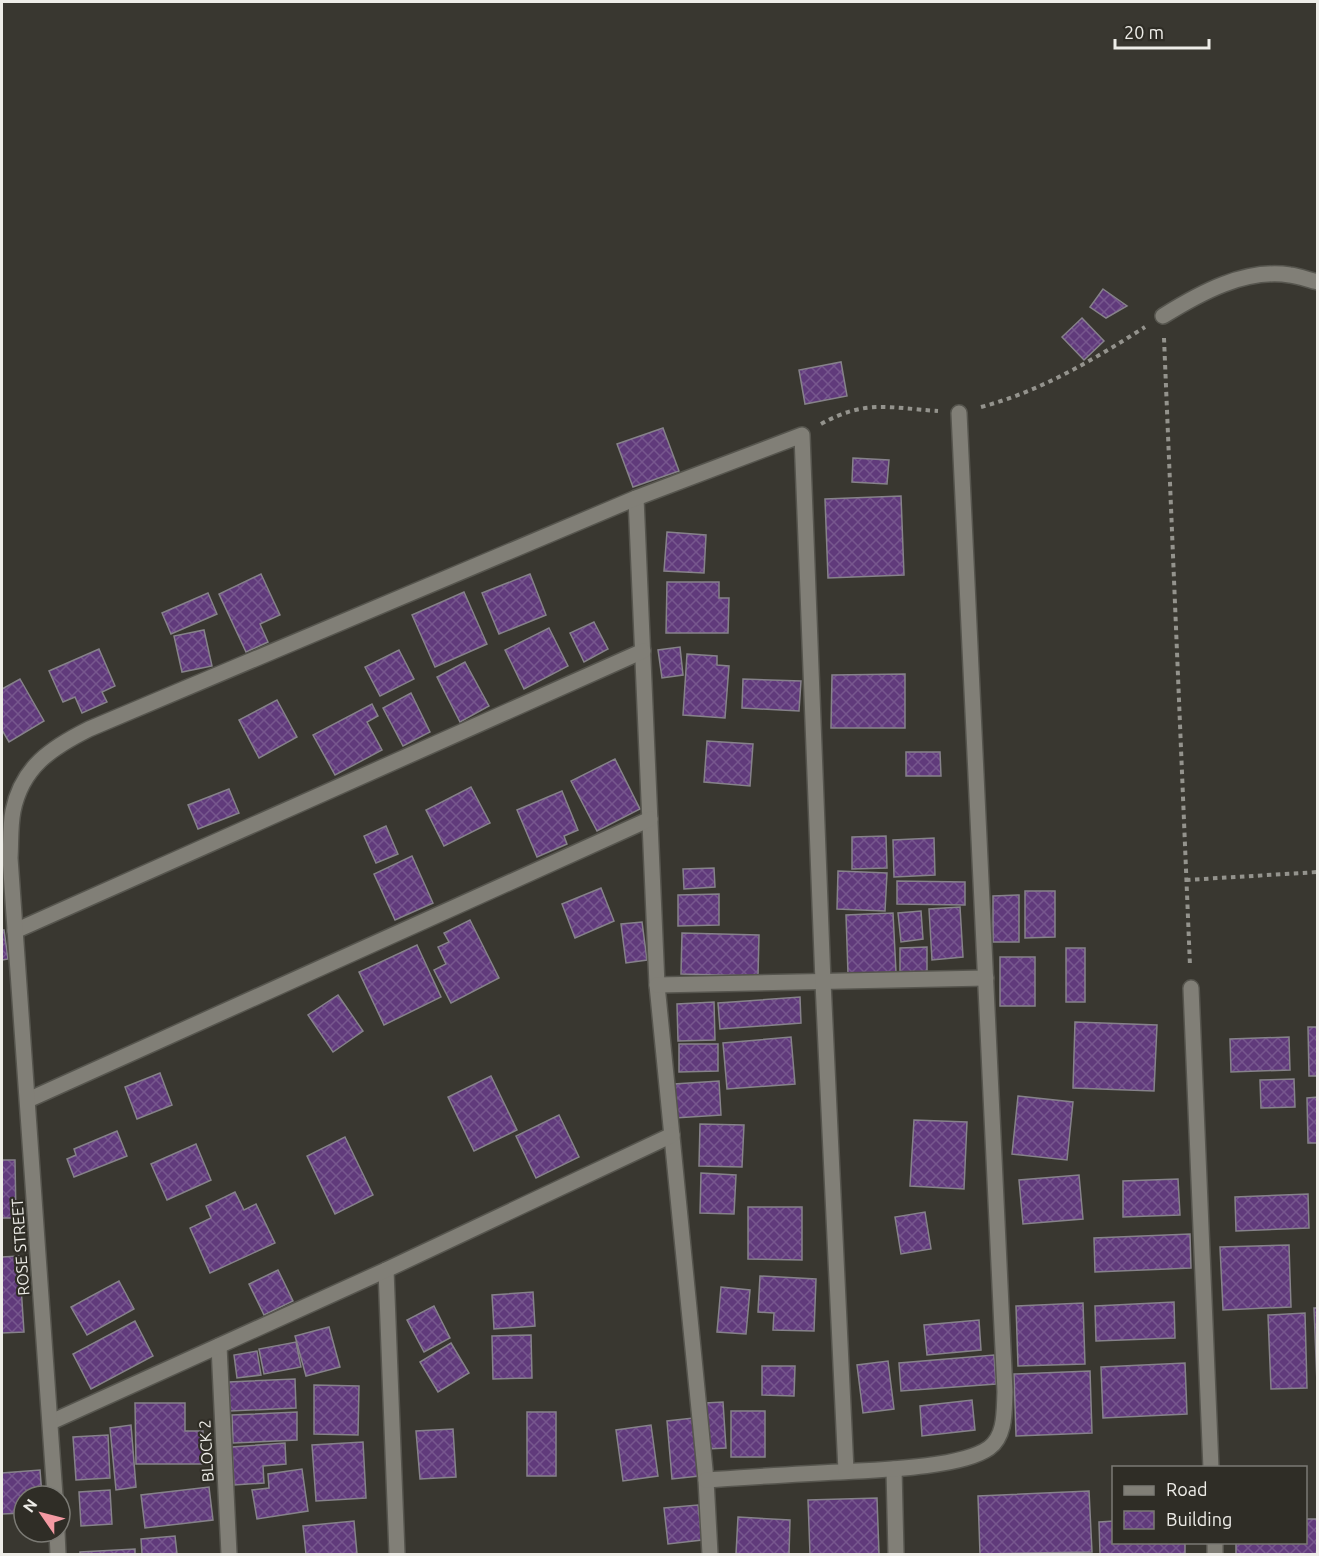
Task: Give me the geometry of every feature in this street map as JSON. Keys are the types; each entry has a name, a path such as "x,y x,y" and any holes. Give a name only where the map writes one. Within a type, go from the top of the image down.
{"street":[{"path":"1163,316 1192,298 1240,279 1290,274 1317,282"},
{"path":"706,1480 894,1469 945,1462 978,1454 991,1447 999,1437 1004,1418 1005,1381 959,413"},
{"path":"710,1554 706,1480 657,985 636,498 802,435 823,982 846,1471"},
{"name":"ROSE STREET","path":"54,1484 10,858 12,811 22,782 38,762 57,745 88,729 636,498"},
{"path":"15,931 643,651"},
{"path":"28,1100 650,819"},
{"path":"657,985 986,978"},
{"path":"1191,988 1211,1466"},
{"path":"51,1422 386,1270 672,1135"},
{"path":"386,1270 397,1554"},
{"name":"BLOCK 2","path":"219,1346 229,1554"},
{"path":"894,1469 896,1554"}],"path":[{"path":"802,435 840,414 864,407 892,406 959,413 1009,400 1059,378 1163,316 1191,988"},
{"path":"1186,880 1317,872"}],"building":[{"path":"1103,289 1127,306 1106,318 1090,307"},
{"path":"1082,318 1104,341 1084,360 1062,337"},
{"path":"841,362 847,396 805,404 799,370"},
{"path":"663,428 679,471 633,487 617,444"},
{"path":"853,458 889,460 887,484 852,482"},
{"path":"901,496 904,575 828,578 825,499"},
{"path":"667,532 706,535 704,573 664,571"},
{"path":"261,574 280,615 260,624 268,642 246,652 219,594"},
{"path":"530,574 546,615 499,634 482,593"},
{"path":"667,582 719,582 719,598 729,598 728,633 666,633"},
{"path":"464,592 487,644 435,667 412,615"},
{"path":"208,593 217,614 171,634 162,613"},
{"path":"594,622 608,649 584,662 570,633"},
{"path":"549,628 568,666 524,689 505,650"},
{"path":"204,630 212,666 182,672 174,636"},
{"path":"680,647 683,675 662,678 658,650"},
{"path":"99,649 115,686 102,692 107,702 82,713 75,697 63,702 49,671"},
{"path":"399,650 414,679 380,696 365,667"},
{"path":"687,654 717,656 717,665 729,666 725,718 683,715"},
{"path":"465,662 489,706 460,722 437,677"},
{"path":"905,674 905,728 831,728 832,675"},
{"path":"20,679 44,721 9,742 2,730 2,689"},
{"path":"743,679 801,681 799,711 742,708"},
{"path":"411,693 430,732 403,746 383,708"},
{"path":"277,700 297,737 259,758 239,720"},
{"path":"372,704 378,716 367,722 382,750 335,775 313,735"},
{"path":"707,741 753,744 750,786 704,782"},
{"path":"906,752 940,752 941,776 906,776"},
{"path":"615,759 640,809 597,831 571,781"},
{"path":"471,787 490,823 444,846 426,810"},
{"path":"229,789 239,813 198,829 188,805"},
{"path":"562,791 578,830 564,836 567,844 537,857 517,810"},
{"path":"386,826 398,854 376,863 364,836"},
{"path":"886,836 887,868 852,869 852,837"},
{"path":"934,838 935,875 894,877 893,840"},
{"path":"412,856 433,903 395,920 374,874"},
{"path":"714,868 715,887 684,889 683,869"},
{"path":"838,871 887,873 885,911 837,909"},
{"path":"897,881 965,882 965,905 897,904"},
{"path":"601,888 614,921 575,938 562,904"},
{"path":"1025,891 1055,891 1055,937 1025,938"},
{"path":"719,894 719,925 678,926 678,895"},
{"path":"1019,895 1019,942 993,942 993,896"},
{"path":"960,907 963,957 932,960 929,909"},
{"path":"921,911 923,939 901,942 898,913"},
{"path":"893,913 896,972 848,974 846,915"},
{"path":"470,920 499,978 451,1003 434,970 446,964 438,947 449,942 444,933"},
{"path":"642,922 647,960 626,963 621,924"},
{"path":"2,930 4,930 8,959 2,960"},
{"path":"682,933 759,935 758,976 681,974"},
{"path":"417,945 441,997 384,1025 359,972"},
{"path":"927,947 927,976 900,977 900,948"},
{"path":"1066,948 1085,948 1085,1002 1066,1002"},
{"path":"1000,957 1035,957 1035,1006 1000,1006"},
{"path":"338,995 363,1031 333,1052 308,1015"},
{"path":"800,997 801,1023 720,1029 718,1003"},
{"path":"714,1002 715,1040 678,1041 677,1004"},
{"path":"1075,1022 1157,1025 1154,1091 1073,1088"},
{"path":"1308,1027 1318,1027 1318,1076 1309,1076"},
{"path":"791,1037 795,1084 727,1089 723,1043"},
{"path":"1289,1037 1290,1070 1231,1072 1230,1039"},
{"path":"679,1044 718,1044 718,1071 679,1072"},
{"path":"160,1073 172,1105 137,1119 125,1087"},
{"path":"491,1076 517,1130 474,1151 448,1097"},
{"path":"1294,1079 1295,1107 1261,1108 1260,1080"},
{"path":"719,1081 721,1115 675,1118 674,1084"},
{"path":"1018,1096 1073,1102 1067,1160 1012,1154"},
{"path":"1318,1097 1318,1143 1308,1143 1307,1098"},
{"path":"559,1115 579,1157 536,1178 516,1136"},
{"path":"914,1120 967,1122 964,1189 910,1186"},
{"path":"700,1124 744,1125 742,1167 699,1166"},
{"path":"117,1131 127,1156 74,1177 67,1159 76,1155 74,1149"},
{"path":"345,1137 373,1195 335,1214 307,1156"},
{"path":"196,1144 211,1180 167,1200 151,1164"},
{"path":"2,1160 15,1160 16,1218 2,1218"},
{"path":"701,1173 736,1175 734,1214 700,1213"},
{"path":"1079,1175 1083,1219 1023,1224 1019,1180"},
{"path":"1178,1179 1180,1215 1123,1217 1123,1181"},
{"path":"235,1192 244,1210 256,1204 275,1243 210,1273 190,1228 211,1218 206,1206"},
{"path":"1308,1194 1309,1228 1236,1231 1235,1197"},
{"path":"748,1207 802,1207 802,1260 748,1259"},
{"path":"925,1212 931,1249 901,1254 895,1217"},
{"path":"1190,1234 1191,1268 1095,1272 1094,1238"},
{"path":"1289,1245 1291,1307 1223,1310 1220,1247"},
{"path":"19,1256 24,1332 2,1333 2,1257"},
{"path":"278,1270 293,1301 264,1315 249,1284"},
{"path":"760,1276 816,1279 814,1331 773,1330 774,1313 758,1312"},
{"path":"119,1281 134,1309 87,1335 71,1307"},
{"path":"721,1287 750,1290 746,1334 717,1332"},
{"path":"533,1292 535,1326 494,1329 492,1295"},
{"path":"1174,1302 1175,1338 1096,1341 1095,1306"},
{"path":"1083,1303 1085,1364 1018,1366 1016,1306"},
{"path":"434,1306 450,1338 424,1352 407,1320"},
{"path":"1314,1308 1318,1308 1318,1383 1317,1383"},
{"path":"1305,1313 1307,1388 1271,1389 1268,1315"},
{"path":"979,1320 981,1350 927,1355 924,1325"},
{"path":"135,1321 153,1356 91,1389 73,1354"},
{"path":"329,1327 340,1367 306,1376 295,1336"},
{"path":"531,1335 532,1378 493,1379 492,1336"},
{"path":"296,1342 301,1367 264,1374 259,1349"},
{"path":"451,1343 469,1373 438,1392 420,1362"},
{"path":"257,1351 261,1375 237,1378 234,1355"},
{"path":"994,1355 996,1384 901,1391 899,1363"},
{"path":"888,1361 894,1409 863,1413 857,1365"},
{"path":"1185,1363 1187,1414 1103,1418 1101,1367"},
{"path":"762,1366 795,1366 794,1396 762,1395"},
{"path":"1090,1371 1092,1433 1016,1436 1014,1374"},
{"path":"295,1379 296,1408 230,1411 229,1382"},
{"path":"314,1385 359,1386 358,1435 314,1434"},
{"path":"972,1400 975,1430 922,1436 920,1406"},
{"path":"723,1402 726,1448 707,1449 705,1403"},
{"path":"135,1403 185,1403 185,1431 203,1431 203,1464 136,1464"},
{"path":"731,1411 765,1411 765,1457 731,1457"},
{"path":"297,1412 297,1440 233,1443 232,1415"},
{"path":"527,1412 556,1412 556,1476 527,1476"},
{"path":"693,1418 699,1476 672,1479 667,1421"},
{"path":"131,1425 136,1487 116,1490 110,1428"},
{"path":"651,1425 658,1476 623,1481 616,1430"},
{"path":"453,1429 456,1477 420,1479 416,1431"},
{"path":"108,1435 110,1478 76,1480 73,1437"},
{"path":"363,1442 366,1498 316,1501 312,1445"},
{"path":"285,1443 286,1464 263,1466 264,1483 234,1485 232,1447"},
{"path":"302,1469 308,1511 257,1519 252,1490 269,1488 268,1474"},
{"path":"40,1470 41,1484 12,1484 12,1514 2,1514 2,1473"},
{"path":"209,1487 213,1520 145,1528 141,1495"},
{"path":"110,1490 112,1524 81,1526 79,1492"},
{"path":"1089,1491 1092,1552 980,1554 978,1496"},
{"path":"877,1498 879,1554 810,1554 808,1500"},
{"path":"698,1505 702,1540 668,1544 664,1508"},
{"path":"738,1517 790,1520 789,1554 736,1554"},
{"path":"1307,1519 1318,1519 1318,1554 1236,1554 1236,1544 1307,1544"},
{"path":"354,1521 357,1554 306,1554 303,1526"},
{"path":"1112,1521 1112,1544 1185,1544 1185,1554 1100,1554 1099,1522"},
{"path":"175,1536 177,1554 142,1554 141,1539"},
{"path":"135,1549 135,1554 80,1554 80,1552"}]}
